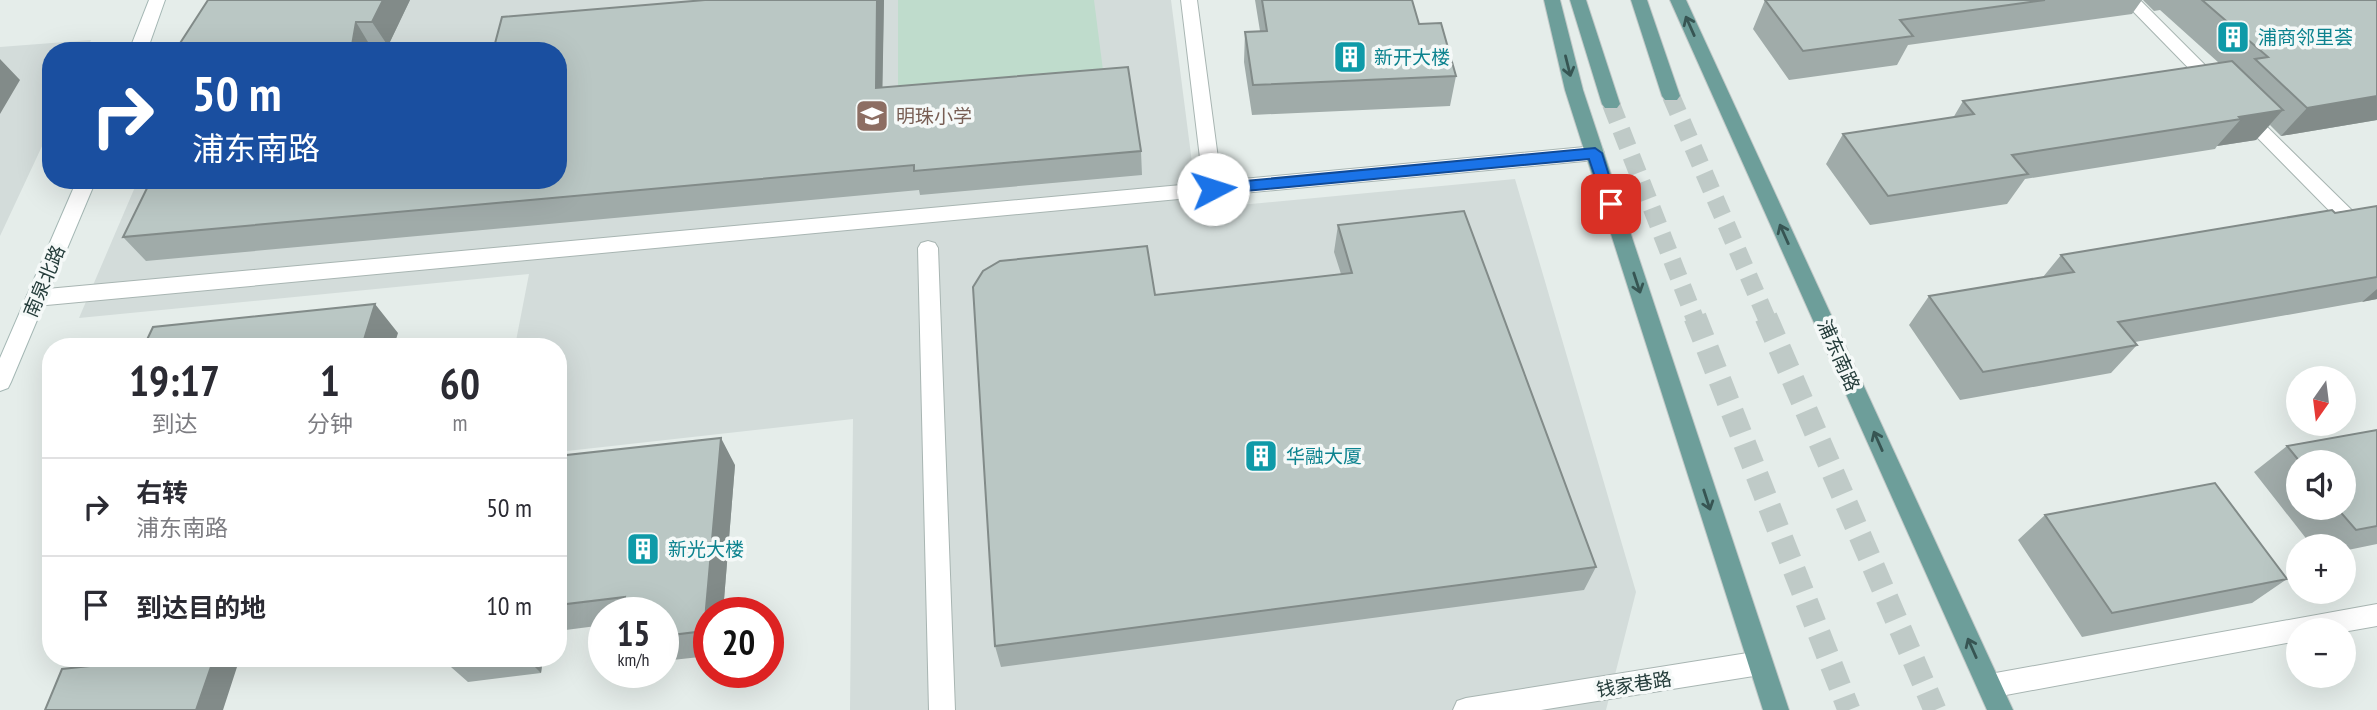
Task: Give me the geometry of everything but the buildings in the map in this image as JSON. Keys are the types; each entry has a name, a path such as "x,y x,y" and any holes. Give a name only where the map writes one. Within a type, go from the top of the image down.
{"main road":[{"path":"1552,0 1574,90 1776,710"},
{"path":"1577,0 1611,104"},
{"path":"1639,0 1671,96"},
{"name":"浦东南路","path":"1678,0 2000,710"}],"street":[{"path":"141,42 157,0"},
{"path":"1189,0 1213,189"},
{"path":"2130,0 2377,247"},
{"path":"36,299 1595,153"},
{"name":"南泉北路","path":"0,382 83,189"},
{"path":"928,248 942,710"},
{"path":"1990,686 2377,615"},
{"name":"钱家巷路","path":"1466,710 1760,663"}],"shaded area":[{"path":"214,0 1171,0 1198,209 1515,179 1636,592 1606,710 850,710 853,419 567,451 567,338 517,338 529,274 79,318 134,189 567,189 567,42 197,42"},
{"path":"42,44 42,146 0,236 0,47"}],"green space":[{"path":"898,0 1094,0 1105,86 898,104"}],"tunnel":[{"path":"1671,96 1767,319"},
{"path":"1611,104 1695,319"},
{"path":"1695,317 1849,710"},
{"path":"1766,317 1935,710"}],"place":[{"name":"浦商邻里荟","path":"2233,37"},
{"name":"新开大楼","path":"1350,57"},
{"name":"明珠小学","path":"872,116"},
{"name":"华融大厦","path":"1261,456"},
{"name":"新光大楼","path":"643,549"}],"route":[{"path":"1213,189 1595,153 1611,204"}]}
